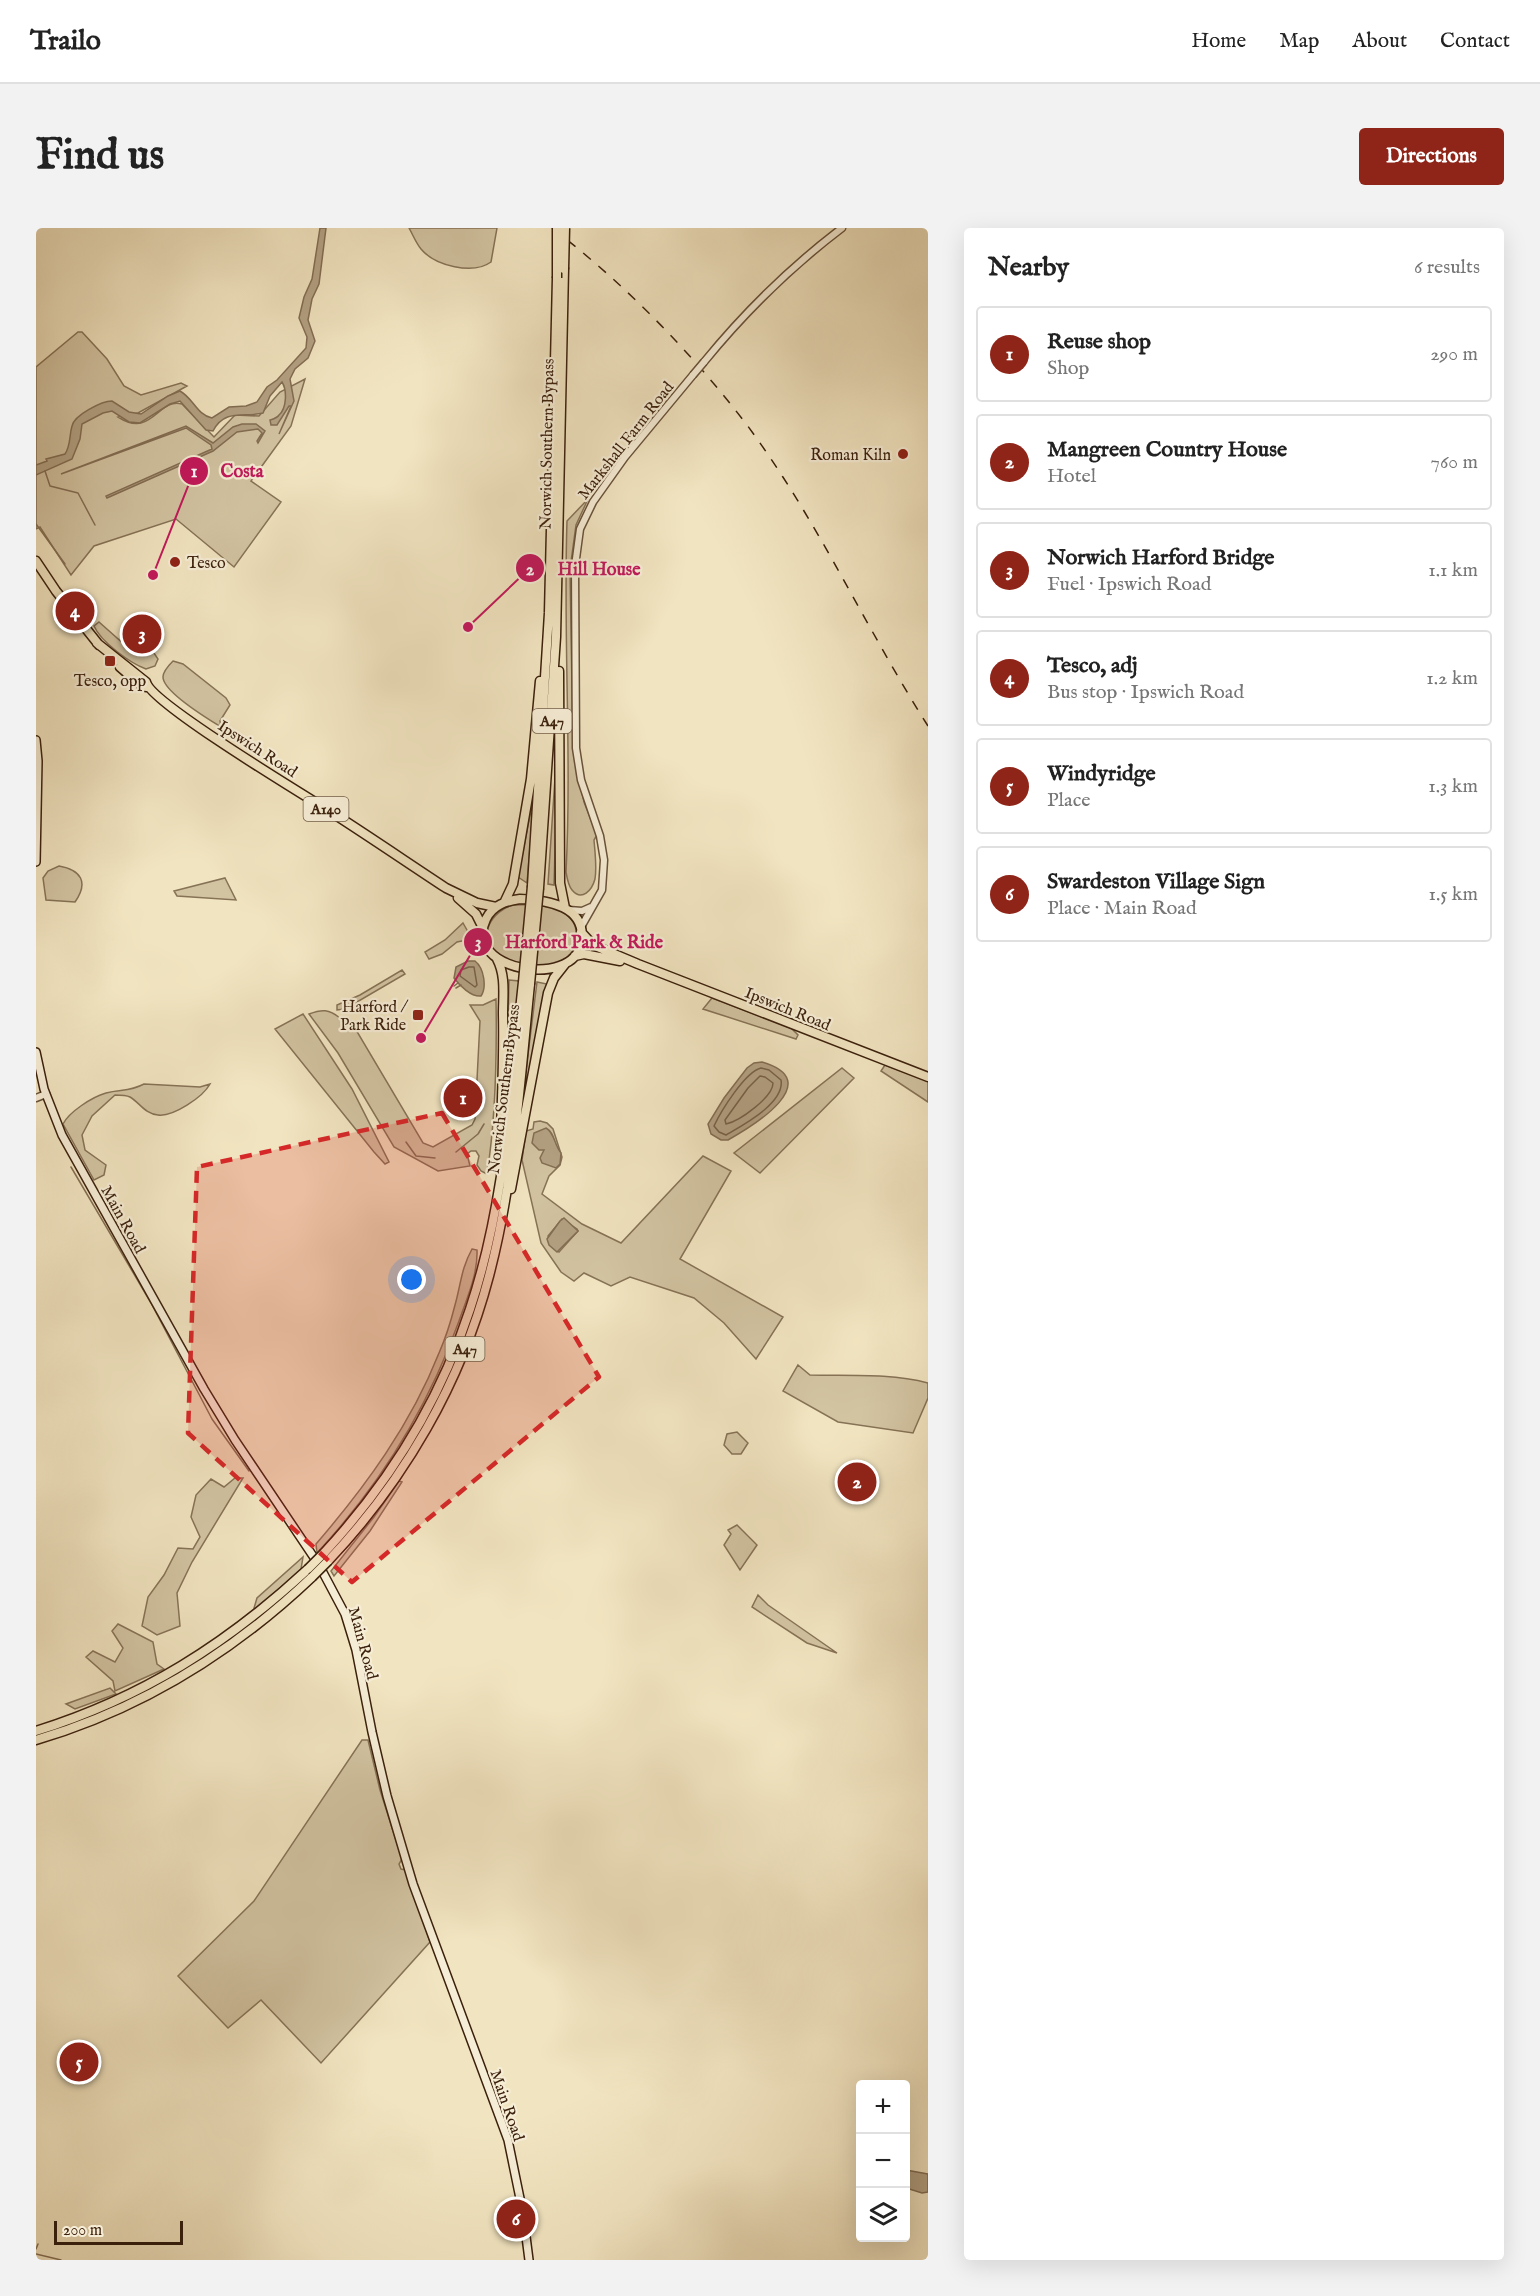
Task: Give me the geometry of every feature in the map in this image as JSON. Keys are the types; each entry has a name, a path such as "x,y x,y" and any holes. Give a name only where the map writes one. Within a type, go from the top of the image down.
{"highway":[{"name":"Norwich Southern Bypass","path":"536,887 552,521 557,228"},
{"name":"Norwich Southern Bypass","path":"36,1740 98,1718 172,1683 250,1631 365,1519 399,1472 435,1412 472,1330 489,1276 499,1231 512,1144 552,721 559,553 565,228"},
{"name":"A47","path":"505,901 513,884 531,779 538,716 552,521"},
{"name":"A47","path":"559,553 560,884 567,909"},
{"name":"Ipswich Road","path":"36,561 56,591 97,643 146,681 147,687 209,735 446,888 477,903 496,908"},
{"name":"Ipswich Road","path":"446,888 476,914 483,928"},
{"path":"537,900 567,909 577,919 581,930 581,944 575,956 565,964 540,969 529,969 497,959 486,947 483,928 488,916 496,908 505,901 537,900"},
{"name":"Ipswich Road","path":"581,930 593,945 928,1077"},
{"name":"Ipswich Road","path":"575,956 584,954 638,964"},
{"name":"A47","path":"485,1257 498,1171 504,1067 503,984 501,967 497,959"},
{"name":"A47","path":"472,1330 488,1291 501,1245 548,993 554,978 565,964"},
{"name":"Norwich Southern Bypass","path":"326,1557 375,1493 428,1408 454,1353 470,1310 494,1217 527,983"},
{"name":"Norwich Southern Bypass","path":"36,1731 93,1712 170,1674 211,1649 310,1573"}],"main road":[{"path":"36,740 38,761 36,862"},
{"name":"Main Road","path":"36,1052 46,1094 62,1135 204,1389 235,1440 319,1565 345,1614 356,1650 387,1796 413,1884 508,2140 524,2213 529,2260"}],"street":[{"name":"Markshall Farm Road","path":"581,930 602,890 604,860 600,836 581,780 575,734 575,566 578,539 587,512 602,487 693,375 746,315 842,228"},
{"path":"567,909 582,911 594,906"},
{"path":"36,1098 46,1094"}],"highlighted area":[{"path":"442,1113 599,1377 352,1582 188,1433 197,1167"}],"shaded area":[{"path":"409,228 497,228 491,262 483,266 465,268 454,267 435,260 421,249"},
{"path":"78,332 82,332 107,359 124,386 141,395 181,383 187,386 138,413 118,417 130,422 147,421 167,406 174,403 182,404 214,437 235,415 259,416 280,392 305,379 291,426 251,481 281,502 234,567 176,519 94,546 71,575 40,527 36,529 36,367"},
{"path":"588,499 576,525 570,569 573,749 584,802 597,835 594,840 595,879 592,887 586,893 579,895 571,888 566,872 568,828 567,521"},
{"path":"99,622 134,653 154,653 158,659 155,666 146,669 117,651 103,639 94,626"},
{"path":"173,661 183,664 226,698 230,705 220,721 221,727 187,705 170,690 163,677"},
{"path":"555,778 557,778 554,885 548,884"},
{"path":"531,810 533,810 527,883 518,877"},
{"path":"59,866 73,870 80,878 82,888 75,902 46,900 43,878 48,871"},
{"path":"225,878 236,900 177,896 174,891"},
{"path":"513,905 539,905 564,913 571,919 577,933 576,944 571,954 552,965 527,966 496,954 487,940 489,925 499,912"},
{"path":"463,923 472,939 457,942 442,954 429,959 425,952 445,940"},
{"path":"402,970 405,974 345,1009 337,1010 337,1005 360,995"},
{"path":"509,980 519,981 506,1108"},
{"path":"537,982 547,984 518,1135"},
{"path":"712,998 791,1028 798,1035 796,1039 703,1009"},
{"path":"496,999 495,1087 487,1174 477,1165 479,1156 476,1151 467,1154 470,1166 438,1171 394,1147 338,1053 309,1014 325,1011 340,1018 349,1018 423,1143 433,1147 472,1125 475,1119 480,1021 470,1005 483,1005"},
{"path":"303,1014 352,1089 389,1162 385,1164 374,1152 275,1029"},
{"path":"885,1065 928,1081 928,1102 881,1071"},
{"path":"842,1068 854,1078 760,1173 734,1153"},
{"path":"144,1084 200,1087 210,1084 201,1095 187,1105 164,1115 150,1113 128,1096 115,1095 92,1116 82,1135 85,1150 106,1165 104,1175 94,1180 63,1124 76,1110 94,1098"},
{"path":"534,1122 547,1123 553,1129 562,1157 560,1165 549,1176 542,1194 582,1224 621,1243 703,1156 731,1171 680,1259 783,1317 756,1359 724,1323 694,1298 630,1277 611,1286 584,1273 574,1281 561,1272 541,1243 522,1160 526,1131 533,1129","holes":["562,1219 578,1231 559,1252 548,1236"]},
{"path":"472,1249 477,1250 477,1259 471,1286 447,1353 433,1384 417,1415 381,1473 317,1553 316,1544 370,1477 415,1405 444,1341 463,1270"},
{"path":"798,1365 810,1375 884,1376 928,1383 928,1398 913,1433 838,1422 783,1391"},
{"path":"737,1432 748,1443 741,1454 732,1454 724,1445 727,1434"},
{"path":"235,1478 243,1478 192,1562 177,1593 180,1626 157,1635 142,1626 148,1597 164,1575 178,1548 193,1549 200,1537 191,1517 196,1495 211,1479 224,1487"},
{"path":"399,1481 402,1482 370,1531 334,1576 331,1571"},
{"path":"737,1525 757,1545 740,1570 724,1545 731,1534 728,1530"},
{"path":"303,1557 301,1569 256,1609 254,1608 257,1598"},
{"path":"758,1595 768,1605 837,1653 807,1643 752,1607"},
{"path":"118,1624 153,1642 157,1664 164,1669 115,1691 113,1681 86,1657 93,1651 115,1662 123,1648 112,1631"},
{"path":"110,1688 116,1694 75,1709 66,1704"},
{"path":"362,1740 368,1740 380,1790 402,1859 399,1864 401,1869 406,1870 430,1942 321,2063 261,2000 228,2028 178,1976 254,1901"}],"water":[{"path":"320,228 326,228 319,284 312,299 308,320 315,341 308,358 295,369 290,379 294,401 279,434 291,406 277,425 271,425 270,420 282,412 285,404 282,382 270,396 263,413 235,415 223,419 213,431 206,430 180,401 170,404 140,423 129,422 112,411 103,413 82,424 80,439 72,459 36,475 36,465 47,461 46,459 65,454 72,426 78,417 102,403 112,401 129,412 141,414 180,391 202,414 212,418 229,407 246,406 257,402 267,387 277,380 306,348 307,337 299,318 304,297 312,279"},
{"path":"242,424 256,424 265,431 258,443 262,433 258,429 237,432 213,451 107,498 106,496 212,449 211,445 186,428 61,474 186,426 213,443 233,427"},
{"path":"468,961 475,961 482,973 484,988 481,996 470,993 454,978 456,967"},
{"path":"762,1062 780,1070 788,1080 786,1091 779,1103 753,1125 728,1140 721,1140 711,1134 708,1124 724,1098 747,1068 754,1063"},
{"path":"546,1128 561,1153 560,1164 556,1168 542,1163 540,1158 544,1150 539,1150 532,1143 534,1133"},
{"path":"564,1218 578,1231 557,1252 549,1245 547,1239"},
{"path":"910,2171 928,2174 928,2192 922,2193 910,2189"}],"waterway":[{"path":"45,471 50,486 78,493 95,525"},
{"path":"36,524 65,564"},
{"path":"454,986 458,983"},
{"path":"456,988 461,985"},
{"path":"456,1152 478,1134 484,1124"},
{"path":"406,1142 416,1156 435,1158"},
{"path":"71,1167 151,1303 212,1419 249,1471"},
{"path":"36,2249 38,2244"},
{"path":"36,2254 61,2260"}],"railway":[{"path":"552,228 605,272 656,320 703,371 747,425 796,498 928,726"}],"place":[{"name":"Roman Kiln","path":"903,454"},
{"name":"Tesco","path":"175,562"},
{"name":"Costa","path":"153,575"},
{"name":"Tesco, adj","path":"75,611"},
{"name":"Hill House","path":"468,627"},
{"name":"Norwich Harford Bridge","path":"142,634"},
{"name":"Tesco, opp","path":"110,661"},
{"name":"Harford / Park Ride","path":"418,1015"},
{"name":"Harford Park & Ride","path":"421,1038"},
{"name":"Reuse shop","path":"463,1098"},
{"name":"Mangreen Country House","path":"857,1482"},
{"name":"Windyridge","path":"79,2062"},
{"name":"Swardeston Village Sign","path":"516,2219"}]}
